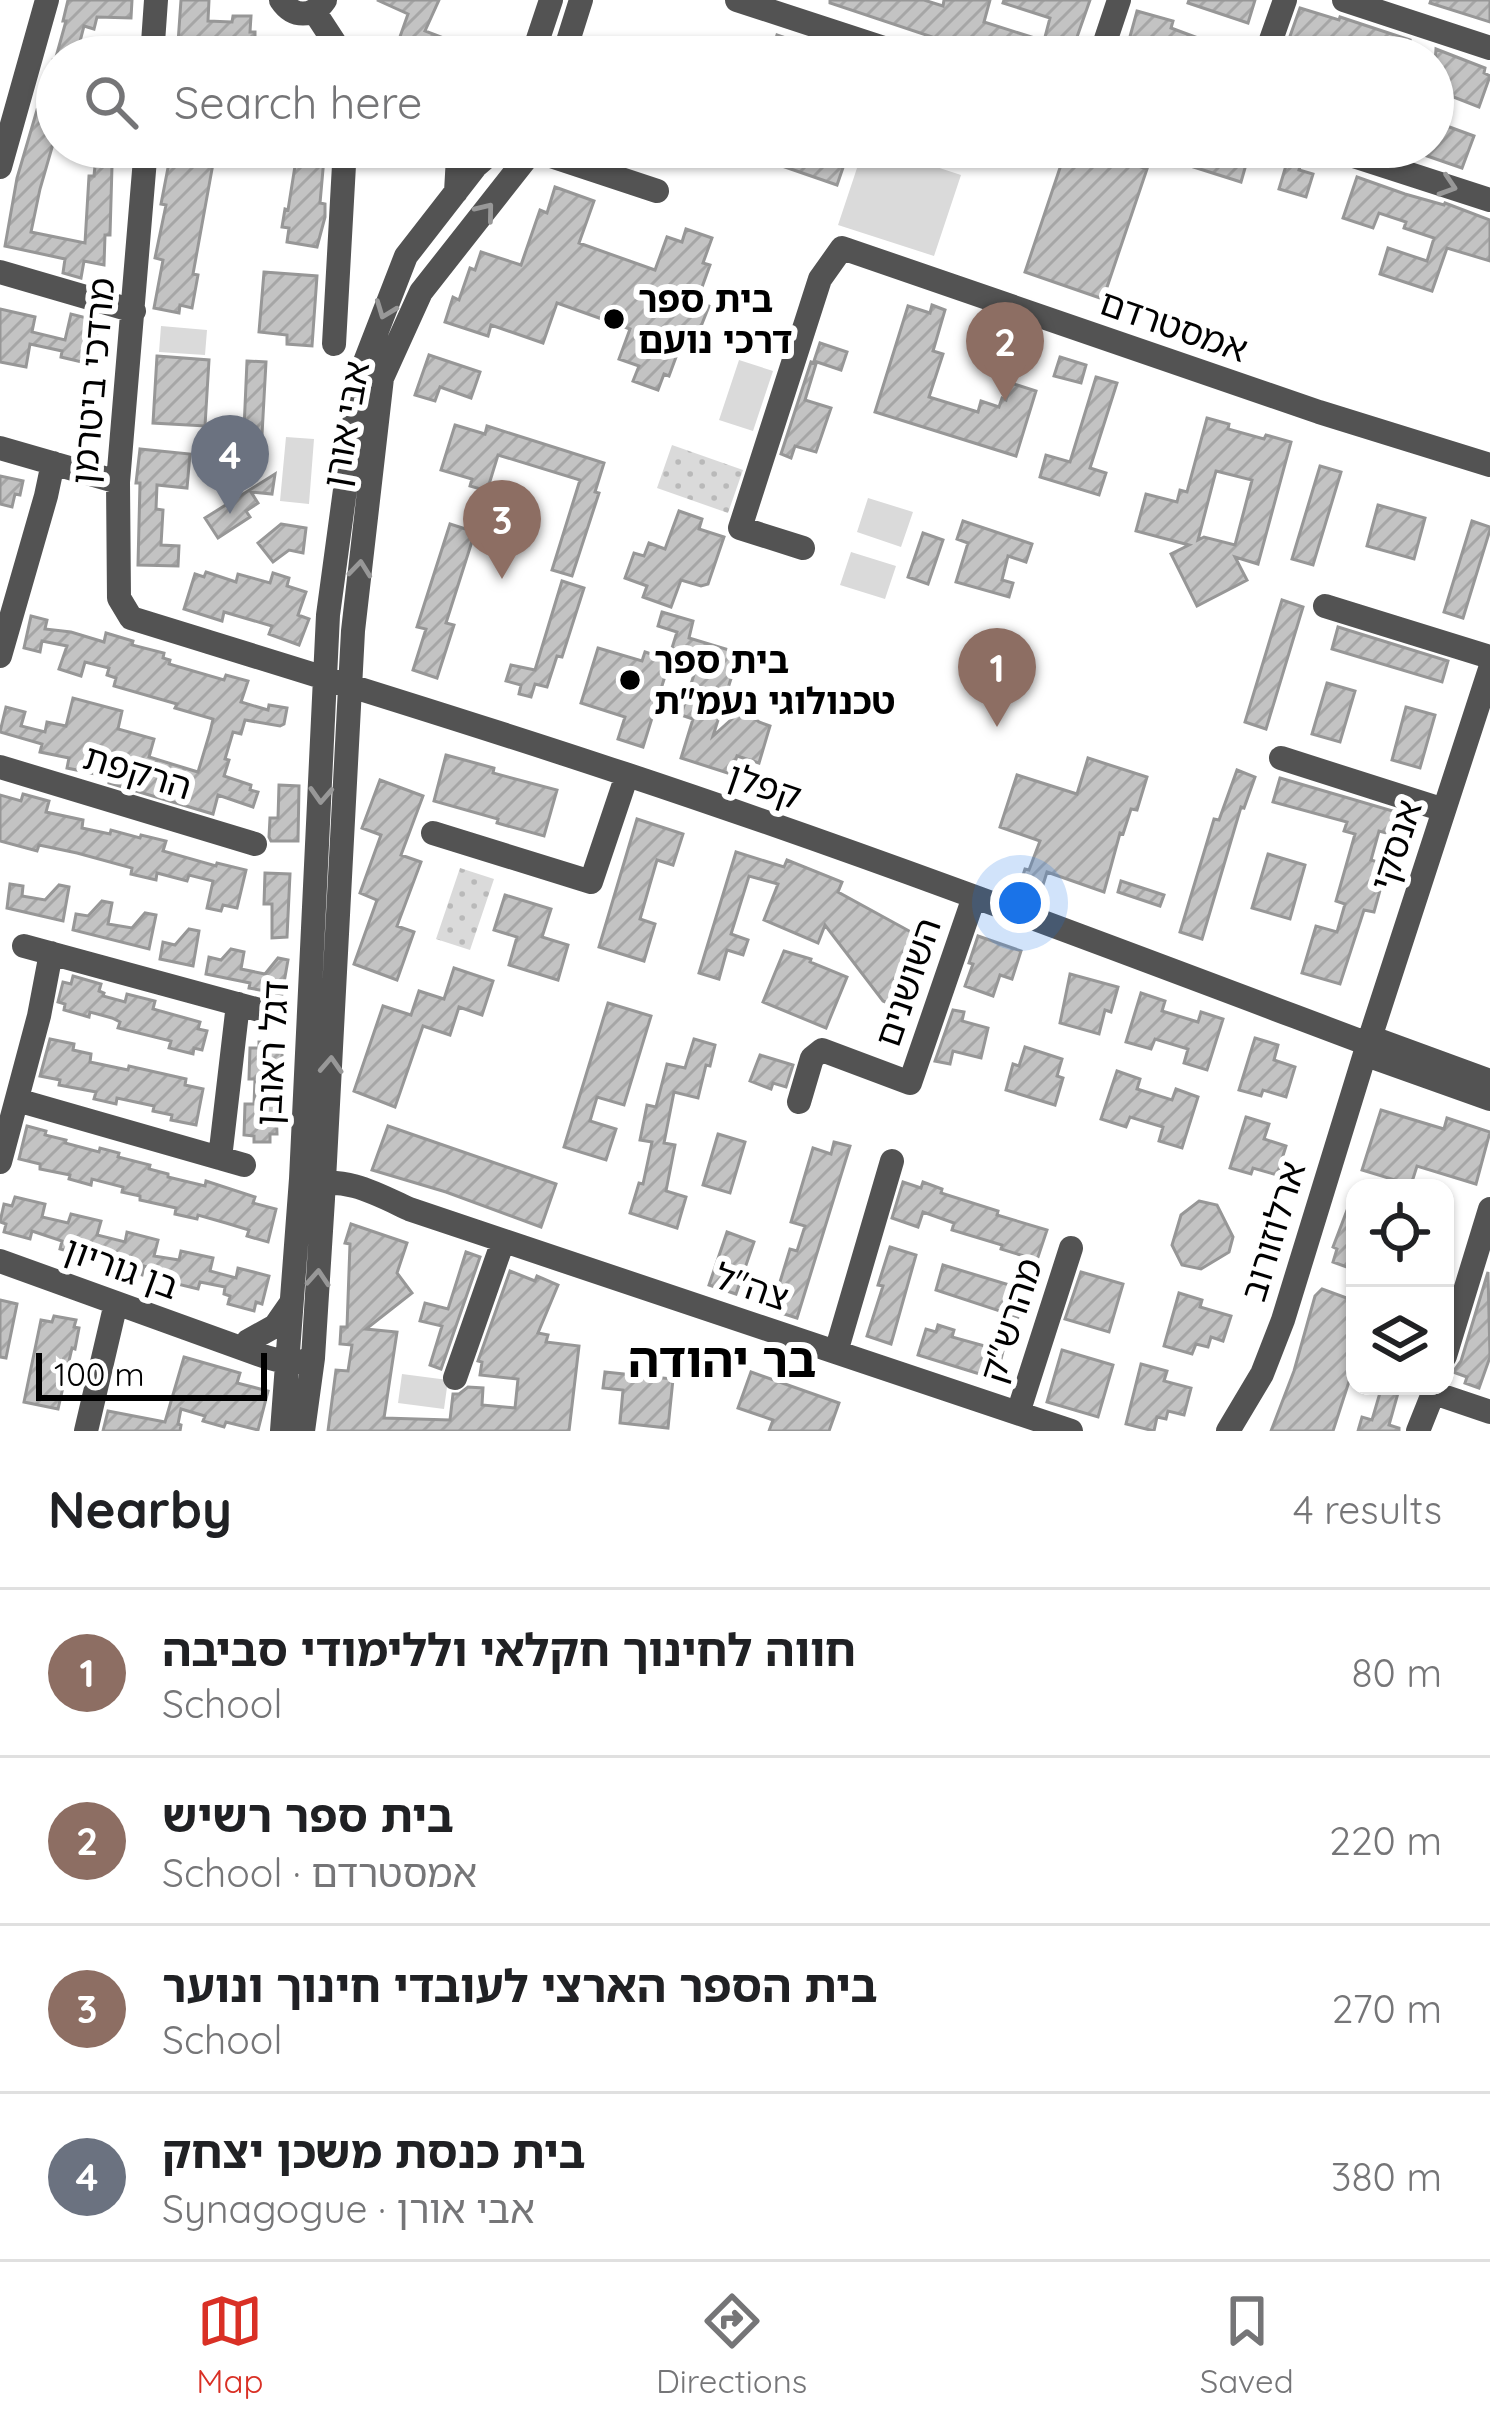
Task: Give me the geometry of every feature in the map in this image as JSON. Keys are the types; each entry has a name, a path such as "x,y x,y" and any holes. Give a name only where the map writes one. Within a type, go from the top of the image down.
{"street":[{"path":"37,36 47,0"},
{"path":"153,36 156,0"},
{"path":"281,0 298,14 320,6 334,36"},
{"path":"539,36 550,0"},
{"path":"569,36 580,0"},
{"path":"737,0 847,36"},
{"path":"1107,36 1119,0"},
{"path":"1272,36 1285,0"},
{"path":"1344,0 1454,36"},
{"path":"1454,36 1490,48"},
{"path":"0,167 36,39"},
{"name":"מרדכי ביטרמן","path":"131,618 119,598 118,482 144,168"},
{"path":"334,344 344,168"},
{"path":"456,193 457,168"},
{"name":"אבי אורן","path":"339,682 328,615 361,372 406,256 475,168"},
{"name":"אבי אורן","path":"339,682 353,631 382,378 421,292 516,168"},
{"path":"1391,168 1490,200"},
{"path":"587,169 657,191"},
{"name":"אמסטרדם","path":"803,548 740,528 820,279 842,248 1490,466"},
{"path":"0,272 134,310"},
{"path":"0,448 118,482"},
{"path":"0,656 53,463"},
{"path":"1325,606 1490,657"},
{"name":"קפלן","path":"131,618 628,775 1368,1044 1378,1040 1490,1081"},
{"name":"אנסקי","path":"1368,1044 1490,669"},
{"name":"דגל ראובן","path":"282,1431 316,1190 339,682"},
{"path":"1281,758 1444,809"},
{"name":"הרקפת","path":"0,767 255,844"},
{"path":"433,833 591,882 628,775"},
{"name":"השושנים","path":"799,1102 812,1058 822,1050 910,1082 974,897"},
{"path":"24,946 274,1014"},
{"path":"0,1162 51,953"},
{"path":"17,1100 232,1162 238,1004"},
{"name":"קפלן","path":"1368,1044 1372,1057 1490,1099"},
{"name":"ארלוזורוב","path":"1228,1431 1262,1374 1283,1320 1368,1044"},
{"path":"836,1352 892,1161"},
{"name":"דגל ראובן","path":"303,1431 292,1301 316,1190"},
{"name":"צה\"ל","path":"316,1190 368,1190 410,1209 1071,1431"},
{"path":"1454,1332 1483,1256 1490,1209"},
{"path":"454,1378 503,1240"},
{"name":"מהרש\"ק","path":"1018,1413 1071,1248"},
{"name":"בן גוריון","path":"0,1262 219,1340 296,1356"},
{"path":"248,1341 275,1326 292,1301"},
{"path":"86,1431 116,1303"},
{"name":"בן גוריון","path":"219,1340 248,1341 296,1356"},
{"path":"1418,1431 1433,1395"},
{"path":"1448,1395 1490,1412"}],"shaded area":[{"path":"857,168 940,168 961,175 934,256 838,225"},
{"path":"161,326 207,330 205,355 159,352"},
{"path":"739,360 773,371 753,431 719,420"},
{"path":"286,437 314,439 309,504 280,501"},
{"path":"672,445 743,470 728,513 657,488"},
{"path":"868,498 913,512 901,547 857,532"},
{"path":"851,552 896,566 885,599 840,585"},
{"path":"460,868 494,879 470,950 436,939"},
{"path":"402,1374 448,1380 444,1409 398,1403"}],"building":[{"path":"68,0 132,0 131,18 97,17 94,29 84,26 81,36 62,36"},
{"path":"181,0 209,0 208,21 232,22 233,16 251,16 250,32 255,32 255,36 178,36"},
{"path":"377,0 439,0 425,31 438,36 400,36 408,14"},
{"path":"924,0 943,6 944,0 990,0 984,22 1028,36 929,36 830,3"},
{"path":"1004,0 1090,0 1077,36 1045,36 1050,18 1003,3"},
{"path":"1189,0 1255,0 1248,23"},
{"path":"1490,0 1490,22 1430,3"},
{"path":"1300,8 1398,36 1290,36"},
{"path":"1137,11 1173,21 1171,28 1193,36 1130,36"},
{"path":"1454,56 1485,68 1490,76 1479,107 1454,97"},
{"path":"36,113 36,168 46,168 31,232 85,243 89,176 94,176 95,168 112,168 104,265 84,261 81,278 63,273 65,259 5,246 17,178"},
{"path":"1454,129 1474,136 1462,168 1454,165"},
{"path":"168,168 212,168 193,274 198,275 192,308 180,305 179,313 154,308 163,260 155,258 166,205 161,204"},
{"path":"295,168 323,168 320,203 325,204 325,217 317,247 287,242 289,228 282,227"},
{"path":"788,168 843,168 837,185"},
{"path":"1060,168 1147,169 1103,299 1025,272"},
{"path":"1197,168 1245,168 1241,182"},
{"path":"1285,168 1313,174 1306,197 1279,189"},
{"path":"1357,177 1490,220 1490,261 1447,248 1432,291 1380,274 1388,248 1427,261 1434,238 1379,213 1373,228 1343,218"},
{"path":"555,187 594,201 579,243 655,270 667,237 682,242 686,229 712,238 703,263 710,265 697,301 709,306 698,334 686,330 669,376 664,374 658,390 633,381 639,366 619,359 630,329 557,303 543,343 491,325 488,336 445,322 453,297 459,300 481,252 521,265 540,210 547,213"},
{"path":"264,272 317,276 312,346 287,344 287,335 259,332"},
{"path":"932,305 945,310 933,351 943,354 929,397 978,412 981,401 999,407 1011,383 1036,391 1016,456 875,412 908,306 930,313"},
{"path":"0,309 35,317 32,332 65,340 71,314 95,320 99,326 90,364 30,344 26,367 0,362"},
{"path":"820,343 847,352 841,370 814,361"},
{"path":"429,355 480,372 471,398 440,387 435,401 415,395"},
{"path":"157,356 209,360 205,426 153,423"},
{"path":"1060,357 1086,365 1081,383 1054,376"},
{"path":"247,361 266,362 261,453 243,452"},
{"path":"811,362 816,364 805,400 831,408 816,452 795,446 791,458 781,454"},
{"path":"1096,377 1117,383 1090,468 1106,473 1099,495 1040,477 1046,455 1070,462"},
{"path":"1207,418 1229,424 1228,429 1291,442 1258,564 1235,557 1247,580 1197,606 1171,554 1189,545 1136,531 1146,494 1177,502 1180,490 1187,492","holes":["1216,471 1252,480 1235,545 1204,537 1198,540"]},
{"path":"455,425 485,434 487,426 604,463 572,576 552,570 580,480 498,455 487,491 470,486 472,479 441,470"},
{"path":"140,449 190,454 187,488 157,485 156,509 163,510 161,545 179,546 178,566 138,565"},
{"path":"1320,466 1341,472 1313,565 1292,559"},
{"path":"275,474 272,494 251,492 258,503 246,511 250,517 218,538 205,518"},
{"path":"0,476 23,481 12,507 0,504"},
{"path":"1378,505 1425,518 1414,559 1367,546"},
{"path":"679,511 702,519 699,529 724,537 708,584 681,580 671,607 643,597 647,586 625,578 634,553 644,556 649,543 665,549"},
{"path":"963,521 1032,544 1026,562 1008,556 1002,580 1013,583 1009,597 956,582 968,543 957,539"},
{"path":"1472,521 1490,530 1463,618 1444,612"},
{"path":"281,524 306,528 303,553 289,550 273,562 258,543"},
{"path":"450,524 475,532 446,623 454,625 437,678 413,670 426,629 417,627"},
{"path":"923,533 943,540 928,584 908,577"},
{"path":"206,572 236,582 238,574 270,583 273,573 289,578 287,586 306,592 298,615 309,619 299,645 269,634 272,626 224,612 222,621 184,609 195,574 204,577"},
{"path":"562,581 584,588 562,657 557,656 547,687 535,684 531,697 519,694 521,685 506,681 511,665 535,670"},
{"path":"1282,600 1303,607 1266,729 1245,722"},
{"path":"662,612 693,621 689,638 739,653 713,736 743,709 770,726 759,763 737,756 731,774 681,758 693,719 681,715 700,656 672,648 677,632 658,626"},
{"path":"31,616 47,620 45,629 104,642 106,633 164,653 169,664 224,680 226,675 248,681 241,702 268,710 269,705 287,708 280,726 245,720 241,734 233,732 224,776 258,792 253,807 218,795 213,814 109,783 110,777 67,768 69,758 40,752 42,744 0,732 6,707 25,712 21,726 45,732 47,722 66,726 73,698 122,711 118,729 154,739 149,757 198,772 210,732 213,719 114,686 116,678 107,675 109,668 85,662 81,676 59,669 67,646 42,641 40,652 24,648"},
{"path":"1338,627 1448,661 1442,682 1332,649"},
{"path":"598,648 642,661 645,652 670,660 643,747 618,739 625,717 581,703"},
{"path":"1327,683 1355,691 1340,742 1312,734"},
{"path":"1406,707 1435,715 1420,768 1392,760"},
{"path":"446,755 557,790 544,836 434,801"},
{"path":"1088,758 1147,777 1137,810 1131,809 1120,833 1104,892 1047,872 1042,888 1021,881 1040,841 1000,827 1017,775 1077,794"},
{"path":"1237,770 1255,777 1241,807 1202,939 1180,932 1214,819 1219,820"},
{"path":"1280,778 1403,814 1397,836 1379,831 1371,860 1387,865 1374,912 1364,910 1340,984 1302,973 1316,926 1337,932 1345,904 1336,901 1355,834 1344,831 1347,822 1273,802"},
{"path":"380,780 423,796 401,855 421,862 397,926 414,932 397,980 354,964 377,900 360,893 381,835 362,828"},
{"path":"279,785 299,786 298,841 271,841 269,837 270,818 278,818"},
{"path":"23,794 49,801 46,812 83,820 82,828 166,841 163,851 246,870 237,908 207,908 213,881 189,875 187,881 157,873 156,880 77,853 39,845 37,851 0,841 0,795 21,801"},
{"path":"637,819 683,834 673,865 657,860 640,919 655,924 644,961 599,947"},
{"path":"736,852 784,867 787,860 842,882 838,892 911,932 925,960 906,1011 883,1001 825,925 818,943 764,920 778,884 749,876 731,934 748,940 743,955 727,950 719,979 699,973"},
{"path":"1268,854 1305,865 1290,919 1252,908"},
{"path":"265,873 290,874 287,937 272,938 272,904 264,904"},
{"path":"1121,881 1164,895 1160,906 1118,892"},
{"path":"10,884 23,886 22,896 45,900 59,885 69,887 63,921 7,908"},
{"path":"505,895 551,909 542,937 568,945 558,980 509,965 517,937 494,930"},
{"path":"102,901 112,903 108,924 132,928 145,913 156,915 149,949 73,930 76,914 88,916"},
{"path":"189,929 199,931 193,966 160,959 163,942 175,945"},
{"path":"978,936 1021,951 1012,979 1000,975 993,996 965,986"},
{"path":"231,949 244,952 241,969 265,974 278,958 288,960 282,994 206,974 209,957 221,960"},
{"path":"784,951 847,977 826,1028 763,1002"},
{"path":"454,968 493,981 482,1015 459,1007 450,1035 423,1026 395,1107 354,1091 383,1006 411,1015 419,991 444,999"},
{"path":"1070,974 1118,987 1099,1034 1060,1023"},
{"path":"73,976 101,984 103,996 125,1002 127,994 155,1001 153,1009 200,1022 198,1029 207,1031 202,1050 194,1048 193,1054 169,1048 171,1041 118,1028 120,1022 112,1018 64,1010 65,1004 58,1002 63,982 71,984"},
{"path":"1141,993 1165,1001 1162,1011 1198,1022 1201,1012 1223,1019 1207,1070 1184,1063 1188,1049 1155,1039 1151,1049 1126,1042"},
{"path":"608,1003 651,1016 624,1105 597,1097 590,1121 616,1129 606,1160 564,1147"},
{"path":"953,1010 964,1012 962,1021 988,1028 981,1058 953,1051 950,1064 935,1061"},
{"path":"1255,1038 1278,1045 1274,1060 1295,1067 1286,1097 1239,1090"},
{"path":"50,1039 74,1044 73,1050 91,1054 90,1062 186,1079 185,1085 203,1089 196,1125 171,1120 172,1115 153,1111 154,1106 117,1098 116,1104 94,1099 96,1092 40,1076"},
{"path":"694,1039 715,1045 698,1098 674,1092 664,1143 675,1145 666,1191 686,1197 677,1228 630,1213 639,1183 643,1184 652,1142 640,1140 647,1105 656,1107 667,1064 685,1068"},
{"path":"259,1042 276,1043 276,1050 282,1050 282,1078 275,1078 277,1134 270,1134 270,1142 254,1142 254,1136 244,1135 245,1104 254,1104 250,1048 259,1048"},
{"path":"1025,1047 1062,1059 1057,1076 1063,1078 1055,1105 1006,1090 1013,1064 1019,1066"},
{"path":"760,1055 793,1065 786,1087 773,1083 771,1089 750,1081"},
{"path":"1117,1071 1140,1079 1137,1089 1172,1100 1176,1089 1198,1097 1182,1148 1159,1141 1163,1127 1130,1117 1126,1127 1101,1119"},
{"path":"1381,1110 1444,1129 1447,1118 1490,1132 1476,1184 1417,1166 1413,1179 1391,1179 1362,1170"},
{"path":"1246,1117 1269,1124 1264,1139 1286,1146 1277,1175 1230,1168"},
{"path":"27,1126 65,1143 119,1153 118,1157 150,1165 149,1169 168,1177 205,1186 206,1181 255,1197 253,1203 276,1209 268,1242 226,1223 175,1214 176,1208 140,1200 140,1196 122,1192 123,1187 92,1179 91,1185 19,1159"},
{"path":"388,1126 556,1184 541,1227 372,1170"},
{"path":"718,1134 745,1142 730,1193 703,1185"},
{"path":"834,1142 850,1146 797,1318 781,1313 785,1298 776,1295 790,1249 797,1251 805,1226 791,1222 813,1148 831,1154"},
{"path":"903,1182 921,1188 923,1182 942,1189 941,1193 998,1211 997,1215 1047,1230 1037,1260 952,1230 954,1223 923,1212 918,1227 892,1218"},
{"path":"15,1197 45,1204 42,1217 68,1223 71,1214 101,1221 97,1235 125,1242 127,1232 158,1240 154,1256 179,1260 181,1251 213,1258 210,1271 236,1278 238,1268 269,1276 262,1304 256,1302 254,1311 228,1304 225,1287 200,1282 198,1289 173,1283 175,1276 167,1272 144,1266 142,1275 117,1268 119,1260 114,1254 87,1247 86,1256 60,1249 62,1241 32,1231 30,1239 4,1232 6,1224 0,1222 4,1204 12,1206"},
{"path":"1199,1201 1217,1205 1233,1237 1229,1252 1201,1269 1182,1265 1172,1245 1181,1215"},
{"path":"1346,1213 1346,1267 1333,1262 1337,1249 1333,1247"},
{"path":"351,1224 407,1243 397,1273 412,1293 366,1329 397,1332 384,1418 450,1420 453,1394 468,1387 483,1388 482,1405 515,1408 518,1379 480,1375 482,1362 478,1361 510,1271 558,1285 538,1333 548,1335 546,1342 579,1346 569,1431 328,1431 336,1370 348,1371 352,1345 340,1344 341,1327 347,1327 350,1244 345,1243"},
{"path":"727,1232 754,1242 736,1294 709,1285"},
{"path":"890,1247 916,1255 891,1344 867,1336"},
{"path":"466,1252 480,1257 441,1369 430,1365 442,1326 420,1321 425,1303 448,1309"},
{"path":"943,1265 1026,1290 1018,1317 936,1290"},
{"path":"1081,1272 1123,1284 1109,1332 1065,1319"},
{"path":"1488,1272 1490,1357 1479,1388 1454,1372"},
{"path":"1322,1289 1346,1298 1346,1391 1333,1431 1271,1431 1294,1371 1315,1296"},
{"path":"1179,1293 1202,1300 1200,1307 1231,1316 1223,1341 1211,1337 1208,1347 1196,1344 1192,1354 1164,1346"},
{"path":"0,1300 17,1304 6,1358 0,1357"},
{"path":"54,1316 76,1320 74,1327 79,1328 58,1409 24,1402 41,1320 52,1322"},
{"path":"938,1325 954,1330 952,1337 1003,1351 996,1379 918,1355 926,1329 936,1332"},
{"path":"1062,1350 1113,1365 1098,1417 1047,1402"},
{"path":"184,1357 240,1373 237,1383 268,1391 258,1430 226,1422 224,1427 181,1409 180,1431 103,1431 108,1411 165,1422"},
{"path":"1141,1364 1167,1371 1164,1381 1191,1388 1184,1415 1168,1411 1166,1419 1157,1417 1154,1431 1126,1424"},
{"path":"605,1372 673,1379 668,1428 620,1423 623,1390 603,1388"},
{"path":"751,1372 839,1403 829,1431 769,1431 773,1420 738,1408"},
{"path":"1379,1395 1397,1395 1389,1425 1399,1431 1358,1431 1362,1417 1372,1420"}],"place":[{"name":"בית ספר דרכי נועם","path":"614,319"},
{"name":"בית ספר רשיש","path":"1005,401"},
{"name":"בית כנסת משכן יצחק","path":"230,514"},
{"name":"בית הספר הארצי לעובדי חינוך ונוער","path":"502,579"},
{"name":"בית ספר טכנולוגי נעמ\"ת","path":"630,680"},
{"name":"חווה לחינוך חקלאי וללימודי סביבה","path":"997,727"}],"district":[{"name":"בר יהודה","path":"722,1359"}]}
